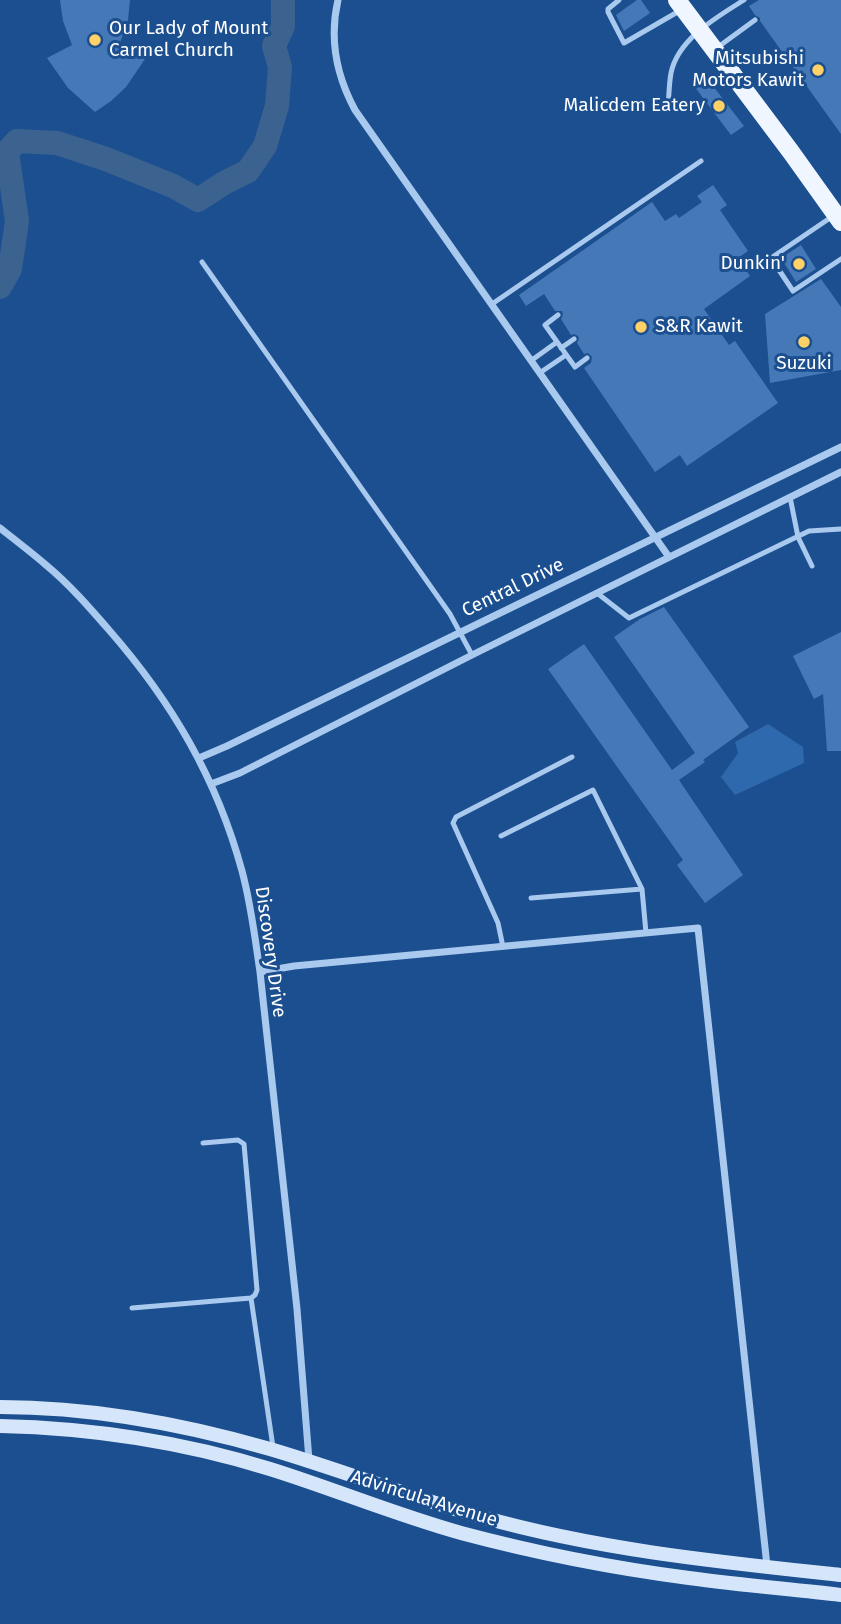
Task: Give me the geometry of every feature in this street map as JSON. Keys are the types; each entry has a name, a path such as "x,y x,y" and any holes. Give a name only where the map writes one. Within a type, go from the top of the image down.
{"main road":[{"path":"681,4 838,218"},
{"name":"Advincula Avenue","path":"0,1407 68,1410 141,1419 218,1435 273,1450 427,1501 530,1530 677,1557 841,1575"},
{"name":"Advincula Avenue","path":"0,1426 100,1433 202,1451 268,1469 450,1530 589,1562 689,1578 841,1595"}],"street":[{"path":"338,0 333,26 334,52 341,81 363,122 669,557"},
{"name":"Central Drive","path":"199,758 841,447"},
{"path":"211,784 240,773 841,472"},
{"name":"Discovery Drive","path":"0,528 47,565 94,613 150,680 199,758 230,833 242,873 260,972 297,1309 310,1462"},
{"path":"260,972 295,966 698,928 767,1567"}],"lane":[{"path":"619,0 607,9 607,12 624,43 681,4"},
{"path":"668,107 671,73 676,58 700,29 744,0"},
{"path":"715,49 755,20"},
{"path":"492,304 701,161"},
{"path":"838,218 771,258 793,291 841,259"},
{"path":"202,262 450,614 472,655"},
{"path":"558,315 545,325 575,367 587,358"},
{"path":"531,360 574,339"},
{"path":"541,372 566,355"},
{"path":"790,497 798,537 812,566"},
{"path":"597,593 629,618 809,531 841,529"},
{"path":"503,947 498,923 453,823 456,817 572,757"},
{"path":"501,836 593,790 642,889 646,933"},
{"path":"531,898 642,889"},
{"path":"132,1308 251,1298 255,1295 257,1290 244,1144 238,1140 204,1143"},
{"path":"251,1298 273,1450"}],"shaded area":[{"path":"768,724 803,747 804,763 735,795 721,777 738,753 735,742"}],"building":[{"path":"60,0 130,0 128,20 119,46 130,49 145,59 126,87 95,112 68,88 47,58 72,45 63,21"},
{"path":"641,0 650,13 624,31 616,15"},
{"name":"Mitsubishi Motors Kawit","path":"759,0 841,0 841,134 749,6"},
{"name":"Malicdem Eatery","path":"706,77 744,126 731,135 694,86"},
{"name":"S&R Kawit","path":"713,185 727,205 720,210 748,251 738,258 750,276 704,309 729,345 735,341 778,403 687,466 680,455 655,472 584,368 591,363 592,357 588,353 584,354 577,343 578,336 571,335 561,319 562,311 555,311 544,294 526,306 519,295 652,202 665,221 676,214 679,218 702,202 697,196"},
{"name":"Dunkin'","path":"801,245 816,269 796,282 781,258"},
{"name":"Suzuki","path":"821,279 841,307 841,370 770,383 765,314"},
{"path":"664,607 749,727 679,780 743,875 705,903 677,865 683,860 548,669 584,644 672,770 695,753 614,637"},
{"path":"841,632 841,751 827,751 823,694 814,699 793,656"}],"waterway":[{"path":"0,287 10,269 17,221 7,152 17,141 57,143 173,186 198,200 248,171 265,146 277,106 280,67 274,46 283,26 283,0"}],"place":[{"name":"Our Lady of Mount Carmel Church","path":"95,40"},
{"name":"Mitsubishi Motors Kawit","path":"818,70"},
{"name":"Malicdem Eatery","path":"719,106"},
{"name":"Dunkin'","path":"799,264"},
{"name":"S&R Kawit","path":"641,327"},
{"name":"Suzuki","path":"804,342"}]}
